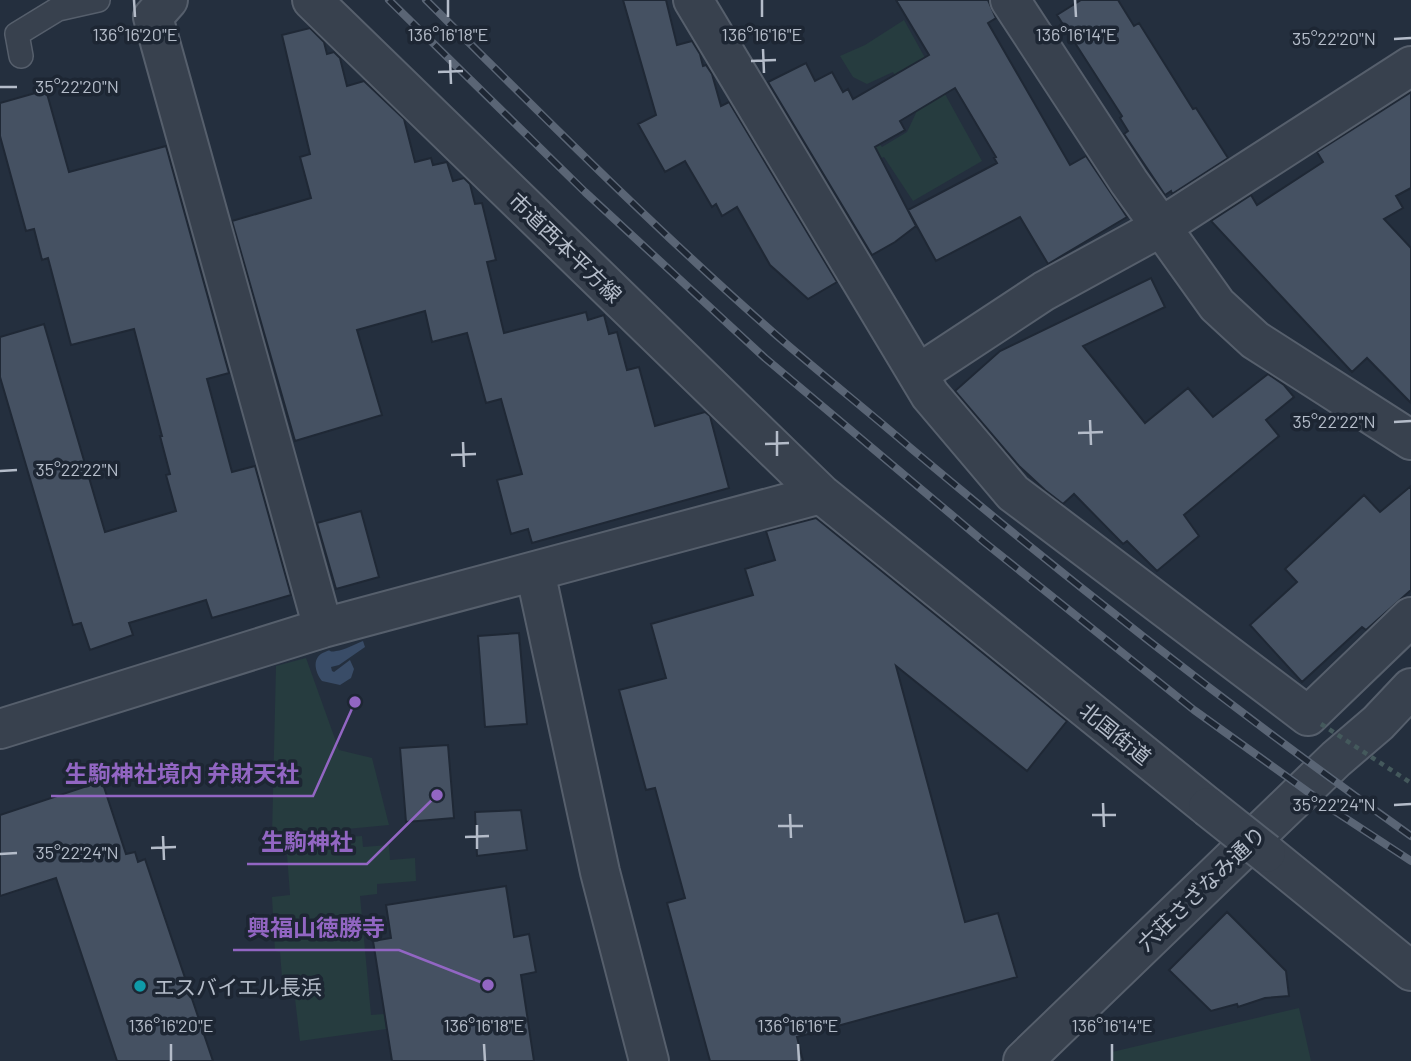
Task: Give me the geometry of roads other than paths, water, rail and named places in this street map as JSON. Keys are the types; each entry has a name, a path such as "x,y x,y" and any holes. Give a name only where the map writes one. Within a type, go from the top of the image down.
{"street":[{"path":"168,0 153,17 323,628"},
{"name":"市道西本平方線","path":"312,0 821,494"},
{"path":"693,0 930,396 1013,493 1308,716 1411,617"},
{"path":"1010,0 1129,182 1217,305 1255,340 1411,440"},
{"path":"918,374 1044,292 1161,227 1411,66"},
{"path":"0,729 323,628 821,494"},
{"name":"北国街道","path":"821,494 1411,971"},
{"path":"535,571 600,872 649,1061"},
{"name":"六荘さざなみ通り","path":"1023,1061 1326,768 1378,723 1411,688"}],"lane":[{"path":"21,56 17,34 58,9 98,0"}],"water":[{"path":"363,641 365,647 339,665 331,667 334,672 350,660 354,669 351,678 340,685 322,681 316,665 321,654"}],"railway":[{"path":"389,0 585,192 765,358 984,542 1194,710 1336,812 1411,861"},
{"path":"426,0 646,216 799,355 1096,599 1220,696 1411,836"}],"place":[{"name":"生駒神社境内 弁財天社","path":"355,702"},
{"name":"生駒神社","path":"437,795"},
{"name":"興福山徳勝寺","path":"488,985"},
{"name":"エスバイエル長浜","path":"140,986"}]}
